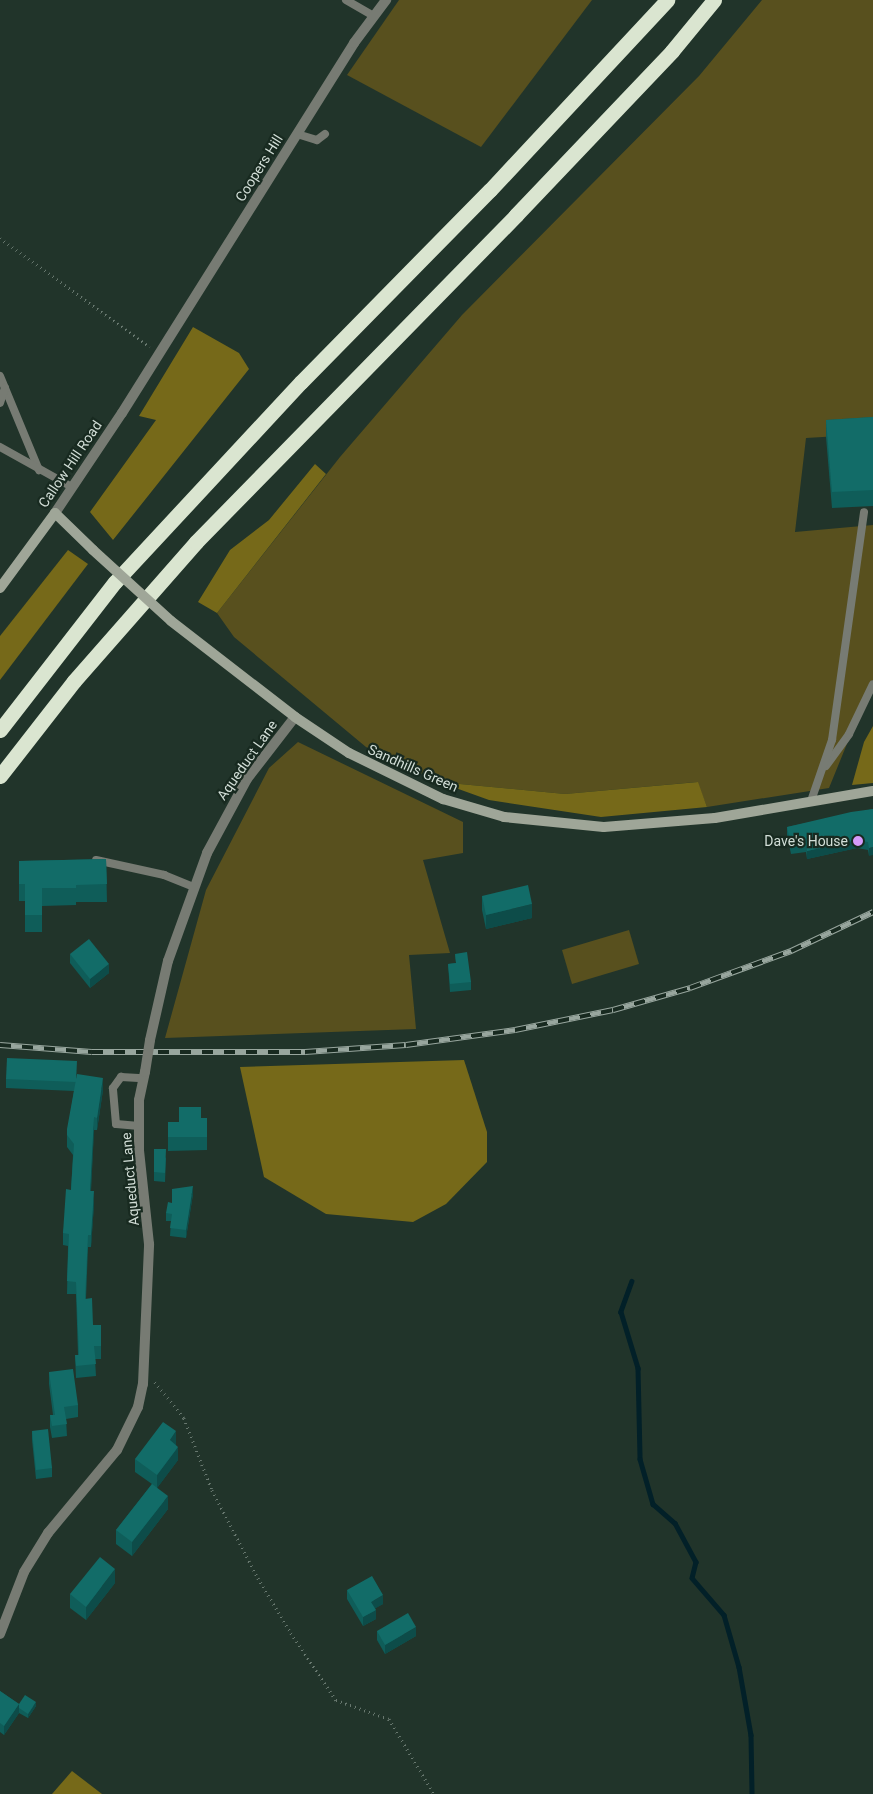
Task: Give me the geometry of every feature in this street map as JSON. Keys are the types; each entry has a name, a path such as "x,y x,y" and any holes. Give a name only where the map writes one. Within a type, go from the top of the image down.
{"highway":[{"path":"0,730 122,575 301,382 497,183 667,0"},
{"path":"0,776 74,681 196,542 543,186 672,51 714,0"}],"street":[{"name":"Coopers Hill","path":"159,353 297,134 386,0"},
{"name":"Callow Hill Road","path":"0,588 72,487 159,353"},
{"name":"Sandhills Green","path":"54,513 171,621 295,716 349,753 392,776 443,799 504,817 604,827 715,818 873,790"},
{"name":"Aqueduct Lane","path":"0,1634 24,1572 48,1533 117,1450 128,1431 140,1399 144,1370 149,1244 139,1126 139,1100 150,1040 168,961 193,886 232,802 295,716"}],"lane":[{"path":"346,0 374,16"},
{"path":"297,134 317,140 325,134"},
{"path":"0,376 39,470"},
{"path":"0,403 5,388"},
{"path":"0,447 72,487"},
{"path":"811,801 832,740 864,512"},
{"path":"820,774 848,734 873,684"},
{"path":"84,861 94,860 164,875 193,886"},
{"path":"139,1126 116,1124 113,1088 121,1077 144,1075"}],"path":[{"path":"0,238 159,353"},
{"path":"144,1370 184,1418 212,1490 258,1578 336,1700 388,1719 434,1794"}],"shaded area":[{"path":"399,0 592,0 481,147 347,75"},
{"path":"762,0 873,0 873,434 806,438 795,532 873,525 873,680 829,788 707,807 697,782 565,794 439,782 366,747 234,637 217,613 340,457 462,315 699,76"},
{"path":"193,327 239,353 249,369 113,540 90,512 156,420 139,416"},
{"path":"315,464 326,474 217,613 198,602 230,550 269,520"},
{"path":"68,550 88,564 0,680 0,636"},
{"path":"873,726 873,783 852,785 864,742"},
{"path":"298,742 463,822 463,853 423,860 450,953 409,955 416,1029 165,1038 206,890 269,768"},
{"path":"439,782 565,794 698,782 707,807 601,817 489,800"},
{"path":"629,930 639,964 572,984 562,950"},
{"path":"464,1060 487,1132 487,1162 446,1204 413,1222 326,1214 264,1177 240,1067"},
{"path":"72,1771 102,1794 52,1794"}],"building":[{"path":"873,417 873,490 832,492 826,420"},
{"path":"873,809 873,847 869,848 868,842 857,840 807,851 806,843 791,846 787,827 851,812"},
{"path":"106,859 107,884 76,885 76,888 42,888 42,915 25,915 25,884 19,884 19,861"},
{"path":"528,885 532,904 486,915 482,896"},
{"path":"89,939 109,964 90,979 70,954"},
{"path":"467,952 471,982 450,984 448,964 456,963 455,954"},
{"path":"7,1058 77,1061 76,1082 6,1079"},
{"path":"77,1074 103,1078 97,1118 94,1117 90,1191 94,1191 91,1235 88,1235 85,1299 92,1298 93,1325 101,1325 101,1346 94,1346 96,1364 76,1366 75,1355 79,1355 76,1282 67,1281 69,1234 63,1233 66,1189 71,1190 74,1144 67,1135 67,1129"},
{"path":"179,1107 201,1107 201,1118 207,1118 207,1137 168,1137 168,1122 179,1122"},
{"path":"154,1149 166,1149 165,1173 154,1172"},
{"path":"193,1186 186,1230 170,1228 172,1214 166,1213 168,1202 172,1203 172,1189"},
{"path":"73,1369 78,1405 64,1407 67,1424 52,1426 50,1415 55,1415 49,1372"},
{"path":"163,1422 176,1431 170,1440 178,1447 157,1475 135,1459"},
{"path":"48,1429 52,1468 36,1470 32,1431"},
{"path":"152,1484 168,1496 132,1542 116,1530"},
{"path":"100,1557 115,1569 86,1607 70,1594"},
{"path":"372,1576 383,1595 371,1602 376,1610 363,1617 347,1590"},
{"path":"408,1613 416,1627 385,1645 377,1631"},
{"path":"0,1691 19,1704 4,1726 0,1723"},
{"path":"25,1695 36,1702 28,1714 19,1708 19,1704"}],"waterway":[{"path":"632,1281 621,1312 638,1368 640,1459 653,1504 675,1523 696,1562 692,1578 724,1615 739,1667 751,1735 752,1794"}],"railway":[{"path":"0,1045 92,1052 305,1052 406,1045 515,1030 613,1010 690,988 791,951 873,912"}],"place":[{"name":"Dave's House","path":"858,841"}]}
